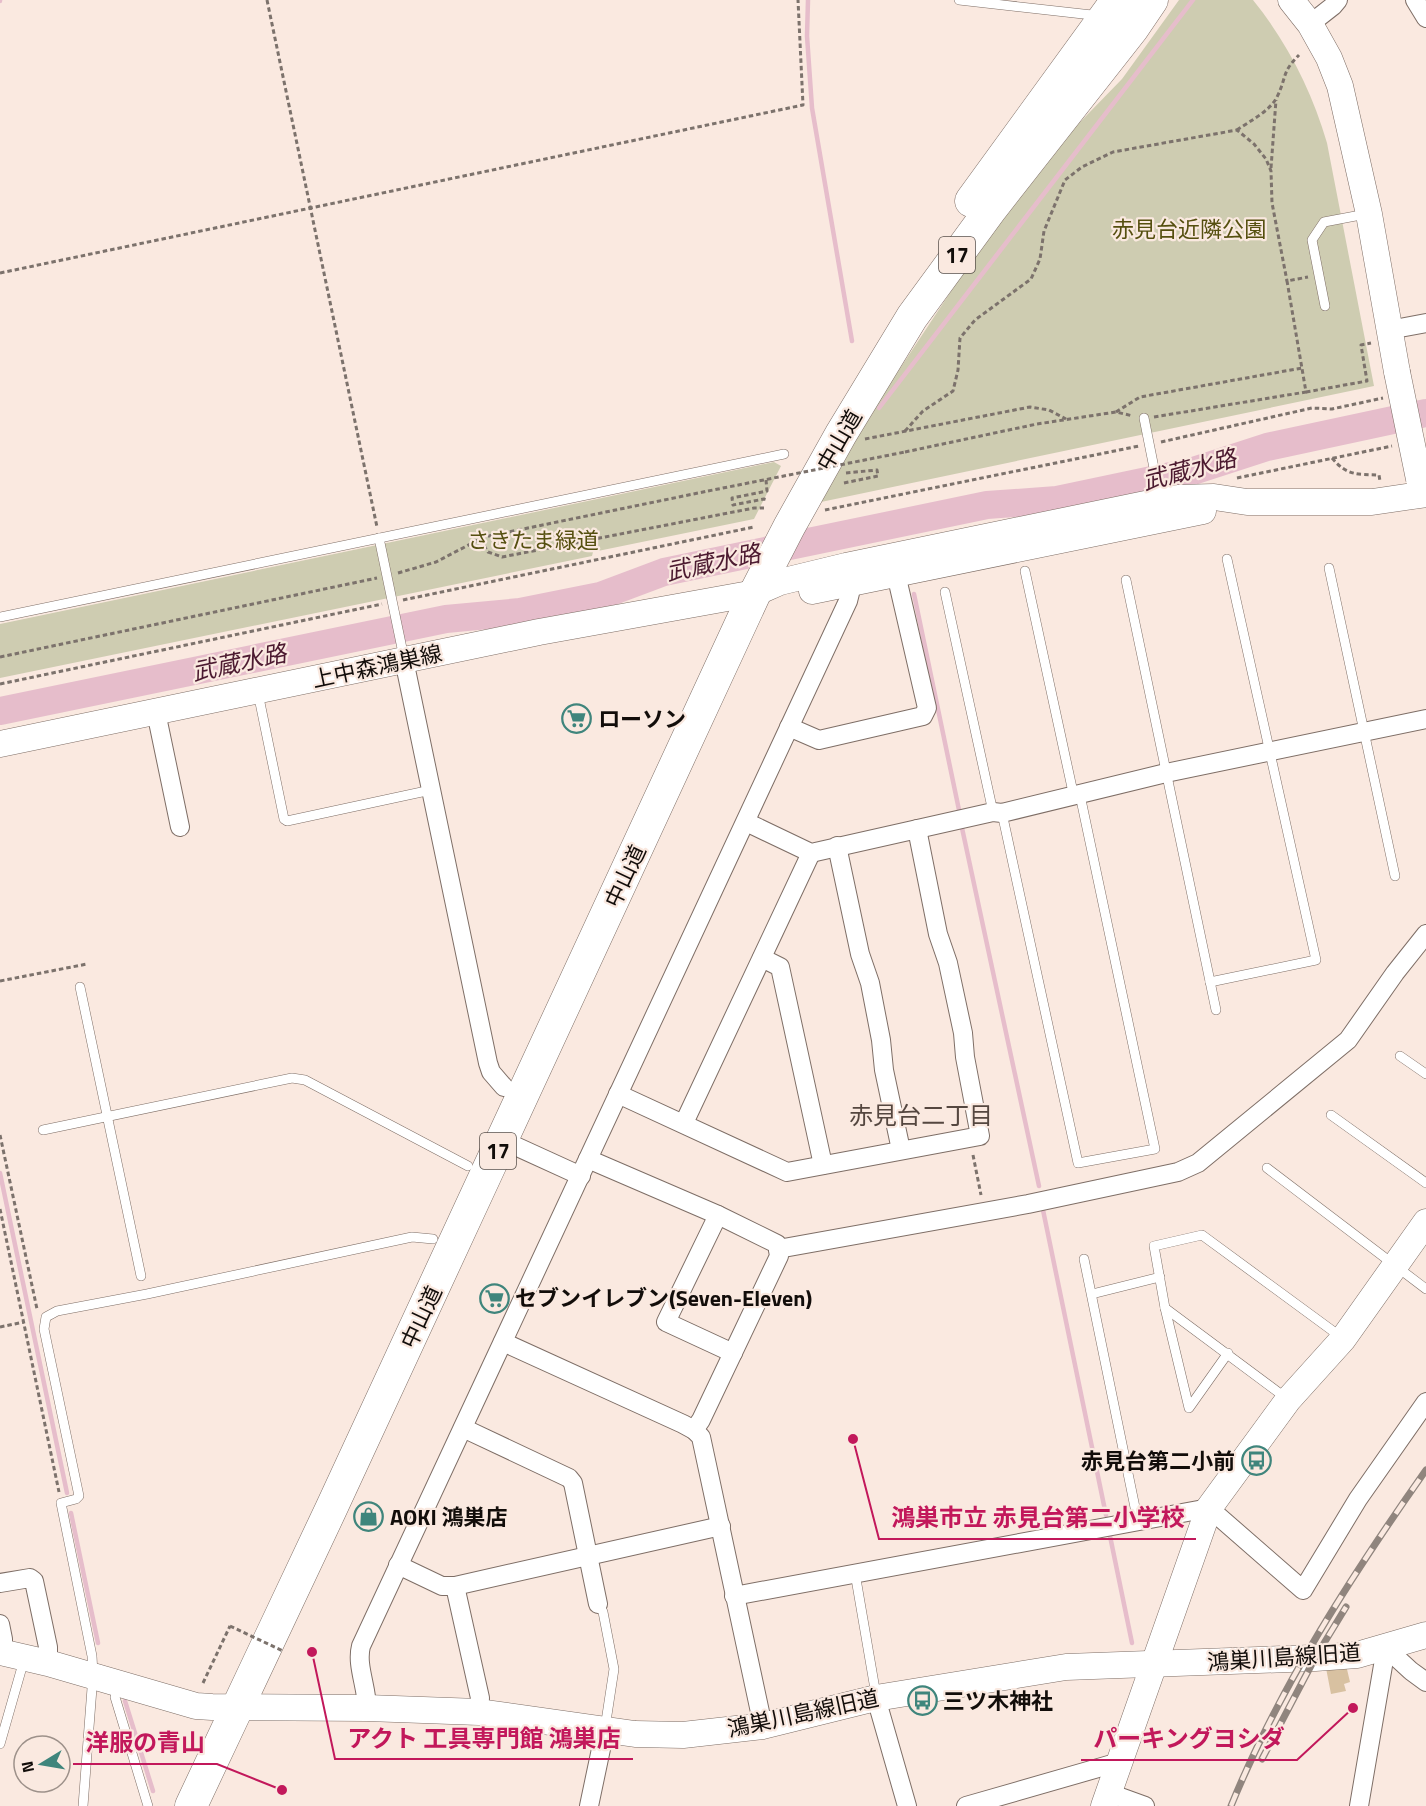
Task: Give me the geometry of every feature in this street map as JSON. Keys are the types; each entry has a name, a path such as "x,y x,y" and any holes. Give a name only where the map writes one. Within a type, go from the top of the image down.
{"highway":[{"name":"中山道","path":"768,523 841,434 912,317 991,209 1133,28 1152,0"},
{"name":"中山道","path":"191,1806 217,1699 332,1509 502,1140 749,585 768,523 820,429 896,310 980,188 1109,11"},
{"name":"中山道","path":"170,1806 217,1699 315,1502 504,1087 749,585"}],"street":[{"path":"848,575 896,574 945,565 1178,498 1214,498 1247,502 1372,502 1423,495 1397,372 1381,337 1369,214 1340,86 1329,58 1310,24 1291,0"},
{"path":"1310,24 1338,0"},
{"path":"1415,0 1426,18"},
{"path":"1381,337 1426,322"},
{"path":"848,575 1161,503"},
{"path":"789,727 819,740 923,716 927,708 896,574"},
{"path":"367,1707 367,1694 359,1651 848,601 848,575"},
{"name":"上中森鴻巣線","path":"0,744 257,691 403,653 539,632 749,585 848,575"},
{"path":"403,653 488,1063 491,1072 504,1087"},
{"path":"156,712 180,826"},
{"path":"746,822 811,853 1077,796 1167,773 1426,719"},
{"path":"618,1094 787,1172 980,1136 965,1057 963,1033 948,963 938,934 916,829"},
{"path":"837,846 860,954 870,983 881,1040 884,1070 901,1150"},
{"path":"684,1123 811,853"},
{"path":"778,1249 1028,1204 1178,1172 1198,1164 1312,1067 1348,1040 1395,973 1426,934"},
{"path":"762,958 780,967 823,1165"},
{"path":"502,1140 718,1215 777,1244 779,1256 701,1420 694,1430"},
{"path":"718,1215 666,1322 733,1353"},
{"path":"1145,1806 1106,1799 1209,1508 1288,1400 1343,1339 1426,1222"},
{"path":"503,1342 694,1430 701,1437 762,1726"},
{"path":"1209,1508 1303,1590 1358,1499 1426,1402"},
{"path":"463,1428 569,1478 573,1483 598,1605"},
{"path":"734,1596 1209,1508"},
{"path":"398,1565 442,1586 455,1586 721,1527"},
{"path":"0,1583 24,1578 34,1581 48,1647 19,1656 3,1639 0,1624"},
{"path":"455,1586 480,1698 479,1712"},
{"name":"鴻巣川島線旧道","path":"19,1656 93,1675 196,1706 217,1699 479,1712 635,1734 683,1735 762,1726 876,1698 1066,1667 1315,1659 1357,1655 1426,1635"},
{"path":"1386,1648 1426,1682"},
{"path":"1359,1806 1386,1648"},
{"path":"876,1698 907,1806"},
{"path":"589,1806 605,1730"},
{"path":"966,1806 988,1803 1119,1762"}],"lane":[{"path":"959,0 1092,15 1109,11"},
{"path":"1325,306 1312,240 1324,222 1369,214"},
{"path":"1144,418 1161,503"},
{"path":"0,617 784,454"},
{"path":"379,538 403,653"},
{"path":"1210,982 1316,960 1227,559"},
{"path":"1329,568 1395,876"},
{"path":"945,592 1078,1163 1155,1149 1025,571"},
{"path":"1126,580 1216,1010"},
{"path":"257,691 284,819 431,790"},
{"path":"80,987 141,1275"},
{"path":"1400,1056 1426,1074"},
{"path":"43,1130 292,1078 305,1080 468,1166"},
{"path":"1331,1114 1426,1183"},
{"path":"1267,1168 1426,1289"},
{"path":"1228,1353 1189,1408 1165,1308 1154,1246 1202,1235 1343,1339"},
{"path":"83,1806 93,1675 92,1656 61,1503 79,1496 44,1329 46,1317 57,1311 412,1237 434,1239"},
{"path":"1084,1259 1138,1522"},
{"path":"1092,1294 1160,1277"},
{"path":"1165,1308 1288,1400"},
{"path":"855,1573 876,1698"},
{"path":"598,1605 603,1612 614,1669 605,1730"},
{"path":"0,1744 19,1656"},
{"path":"118,1683 115,1697 148,1806"}],"path":[{"path":"267,0 379,538"},
{"path":"0,273 802,105 798,0"},
{"path":"1299,55 1287,67 1276,98 1271,171 1272,203 1306,392"},
{"path":"905,431 923,411 953,391 958,370 960,338 975,320 1031,279 1040,259 1044,231 1065,180 1082,167 1113,152 1236,130 1260,114 1276,98"},
{"path":"1236,130 1254,144 1266,159 1271,171"},
{"path":"1287,281 1319,275"},
{"path":"393,575 436,562 480,539 708,491 1067,420 1116,412 1144,418 1367,381 1361,345 1381,337"},
{"path":"1116,412 1140,396 1302,368"},
{"path":"820,511 1149,449 1311,408 1332,408 1384,398"},
{"path":"860,440 1030,407 1049,410 1067,420"},
{"path":"1233,479 1395,445"},
{"path":"1332,458 1342,470 1357,474 1378,475 1382,488"},
{"path":"844,464 846,474 877,470 878,476 844,483"},
{"path":"766,480 767,491 732,498 733,506 768,500"},
{"path":"480,539 488,552 502,557 754,508 768,523"},
{"path":"399,601 768,523"},
{"path":"0,657 380,577"},
{"path":"0,684 386,603"},
{"path":"0,981 87,964"},
{"path":"0,1135 36,1308 46,1317"},
{"path":"970,1138 984,1211"},
{"path":"0,1209 61,1503"},
{"path":"0,1327 24,1322"},
{"path":"217,1699 230,1626 283,1651"}],"green space":[{"name":"赤見台近隣公園","path":"1179,0 1253,0 1277,33 1297,68 1314,105 1327,143 1374,386 821,502 856,435 1010,202 1050,153 1122,79"},
{"name":"さきたま緑道","path":"774,462 781,466 754,519 593,552 592,556 0,678 0,624"}],"building":[{"path":"1346,1665 1350,1682 1344,1684 1346,1691 1331,1694 1326,1668"}],"waterway":[{"path":"808,0 807,36 812,108 852,341"},
{"path":"879,408 1193,0"},
{"name":"武蔵水路","path":"0,711 446,619 520,612 600,596 664,572 987,505 1057,500 1190,472 1267,447 1426,413"},
{"path":"914,594 959,810"},
{"path":"962,828 1039,1186"},
{"path":"0,1173 67,1493"},
{"path":"1043,1210 1106,1515"},
{"path":"71,1513 98,1643"},
{"path":"1110,1536 1132,1643"},
{"path":"125,1701 153,1791"}],"railway":[{"path":"1231,1806 1250,1761 1319,1632 1371,1550 1426,1470"},
{"path":"1262,1759 1315,1658 1346,1607"}],"place":[{"name":"ローソン","path":"577,719"},
{"name":"セブンイレブン(Seven-Eleven)","path":"494,1298"},
{"name":"鴻巣市立 赤見台第二小学校","path":"853,1439"},
{"name":"赤見台第二小前","path":"1256,1461"},
{"name":"AOKI 鴻巣店","path":"369,1517"},
{"name":"アクト 工具専門館 鴻巣店","path":"312,1652"},
{"name":"三ツ木神社","path":"922,1701"},
{"name":"パーキングヨシダ","path":"1353,1708"},
{"name":"洋服の青山","path":"282,1790"}],"district":[{"name":"赤見台二丁目","path":"921,1115"}]}
